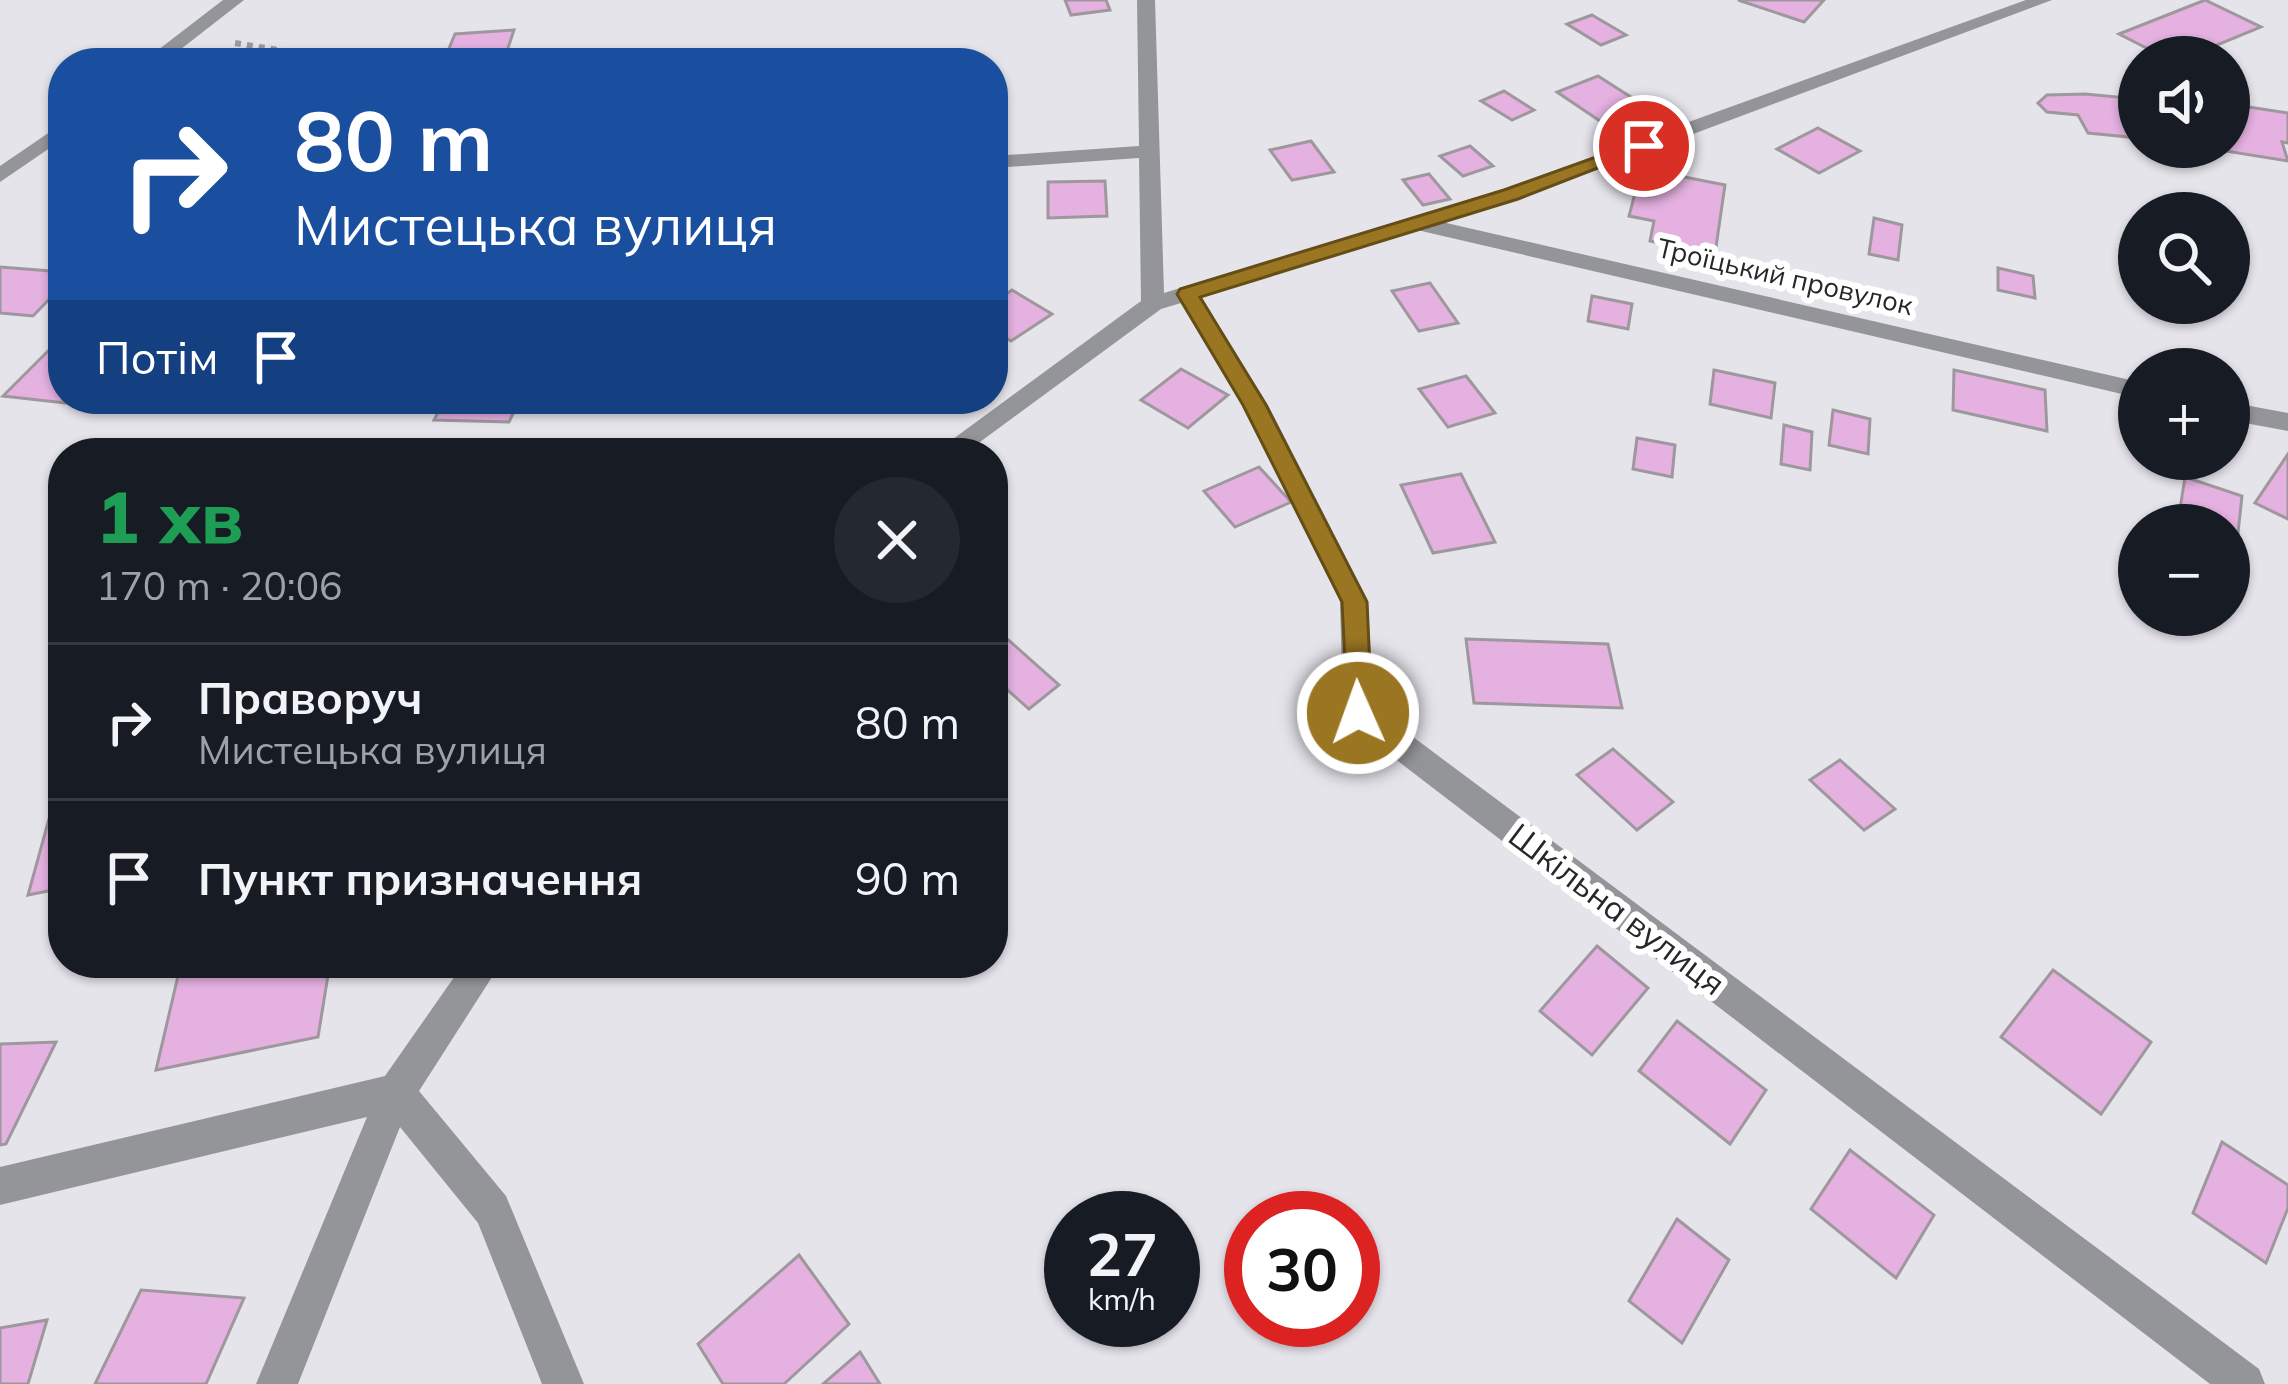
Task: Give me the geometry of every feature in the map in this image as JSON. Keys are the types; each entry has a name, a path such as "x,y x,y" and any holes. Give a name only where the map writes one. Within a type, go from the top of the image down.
{"street":[{"path":"171,48 235,0"},
{"path":"1146,0 1153,304"},
{"path":"1008,408 1153,304 1511,194 2043,0"},
{"path":"0,176 48,140"},
{"path":"1008,161 1153,151"},
{"name":"Троїцький провулок","path":"1418,223 2118,385"},
{"name":"Шкільна вулиця","path":"1187,294 1255,405 1354,602 1358,713 2244,1384"},
{"path":"967,438 1000,414"},
{"path":"2250,414 2288,422"},
{"path":"277,1384 396,1092 474,978"},
{"path":"0,1186 396,1092"},
{"path":"396,1092 492,1210 562,1384"}],"path":[{"path":"188,35 267,48"}],"building":[{"path":"1065,0 1106,0 1110,10 1071,15"},
{"path":"1738,0 1824,0 1804,22"},
{"path":"2205,0 2261,27 2239,36 2119,34"},
{"path":"1592,15 1626,35 1601,45 1567,24"},
{"path":"514,30 508,48 449,48 455,34"},
{"path":"1598,76 1648,108 1606,125 1557,92"},
{"path":"1504,91 1534,110 1512,120 1481,101"},
{"path":"2047,95 2118,97 2118,136 2088,133 2078,115 2047,112 2038,103"},
{"path":"2250,107 2288,113 2288,143 2282,142 2288,161 2250,155"},
{"path":"1818,128 1860,151 1819,173 1777,149"},
{"path":"1311,141 1334,172 1292,180 1270,150"},
{"path":"1470,146 1493,166 1463,176 1440,156"},
{"path":"1654,171 1725,185 1715,254 1650,241 1654,221 1629,216 1635,193 1649,196"},
{"path":"1429,174 1450,199 1423,205 1403,180"},
{"path":"1105,181 1107,216 1048,218 1048,182"},
{"path":"1874,218 1902,225 1898,260 1869,254"},
{"path":"0,267 48,271 48,300 33,316 0,313"},
{"path":"1998,268 2033,276 2035,298 1998,290"},
{"path":"1430,283 1458,323 1419,331 1392,291"},
{"path":"1012,290 1052,314 1011,341 1008,293"},
{"path":"1592,296 1632,304 1628,329 1588,321"},
{"path":"48,351 48,401 3,396"},
{"path":"1181,369 1228,395 1188,428 1141,400"},
{"path":"1714,370 1775,383 1771,418 1710,404"},
{"path":"1954,370 2045,390 2047,431 1953,410"},
{"path":"1466,376 1495,413 1448,427 1419,389"},
{"path":"1833,410 1870,419 1868,454 1829,445"},
{"path":"437,414 513,414 509,422 434,420"},
{"path":"1784,425 1812,432 1810,470 1781,464"},
{"path":"1637,438 1675,445 1672,477 1633,469"},
{"path":"2288,454 2288,519 2255,503"},
{"path":"1259,467 1291,502 1235,527 1204,491"},
{"path":"1461,474 1495,542 1433,553 1401,485"},
{"path":"2185,480 2242,496 2241,504 2181,504"},
{"path":"1466,639 1608,644 1622,708 1474,703"},
{"path":"1008,640 1059,685 1029,709 1008,690"},
{"path":"1613,749 1673,802 1637,830 1577,775"},
{"path":"1840,760 1895,809 1864,830 1810,780"},
{"path":"48,822 48,891 28,895"},
{"path":"1597,946 1648,988 1592,1055 1540,1011"},
{"path":"2053,970 2151,1042 2101,1114 2001,1037"},
{"path":"178,978 328,978 318,1037 156,1070"},
{"path":"1677,1021 1766,1090 1730,1144 1639,1071"},
{"path":"56,1042 6,1144 0,1145 0,1044"},
{"path":"2222,1142 2288,1185 2288,1208 2266,1263 2193,1213"},
{"path":"1850,1150 1934,1215 1896,1278 1811,1209"},
{"path":"1677,1219 1729,1260 1682,1343 1629,1301"},
{"path":"799,1255 849,1324 784,1384 723,1384 698,1344"},
{"path":"141,1290 244,1298 206,1384 95,1384"},
{"path":"47,1320 28,1384 0,1384 0,1328"},
{"path":"860,1352 880,1384 823,1384"}],"route":[{"path":"1358,713 1354,602 1255,405 1187,294 1511,194 1644,146"}]}
